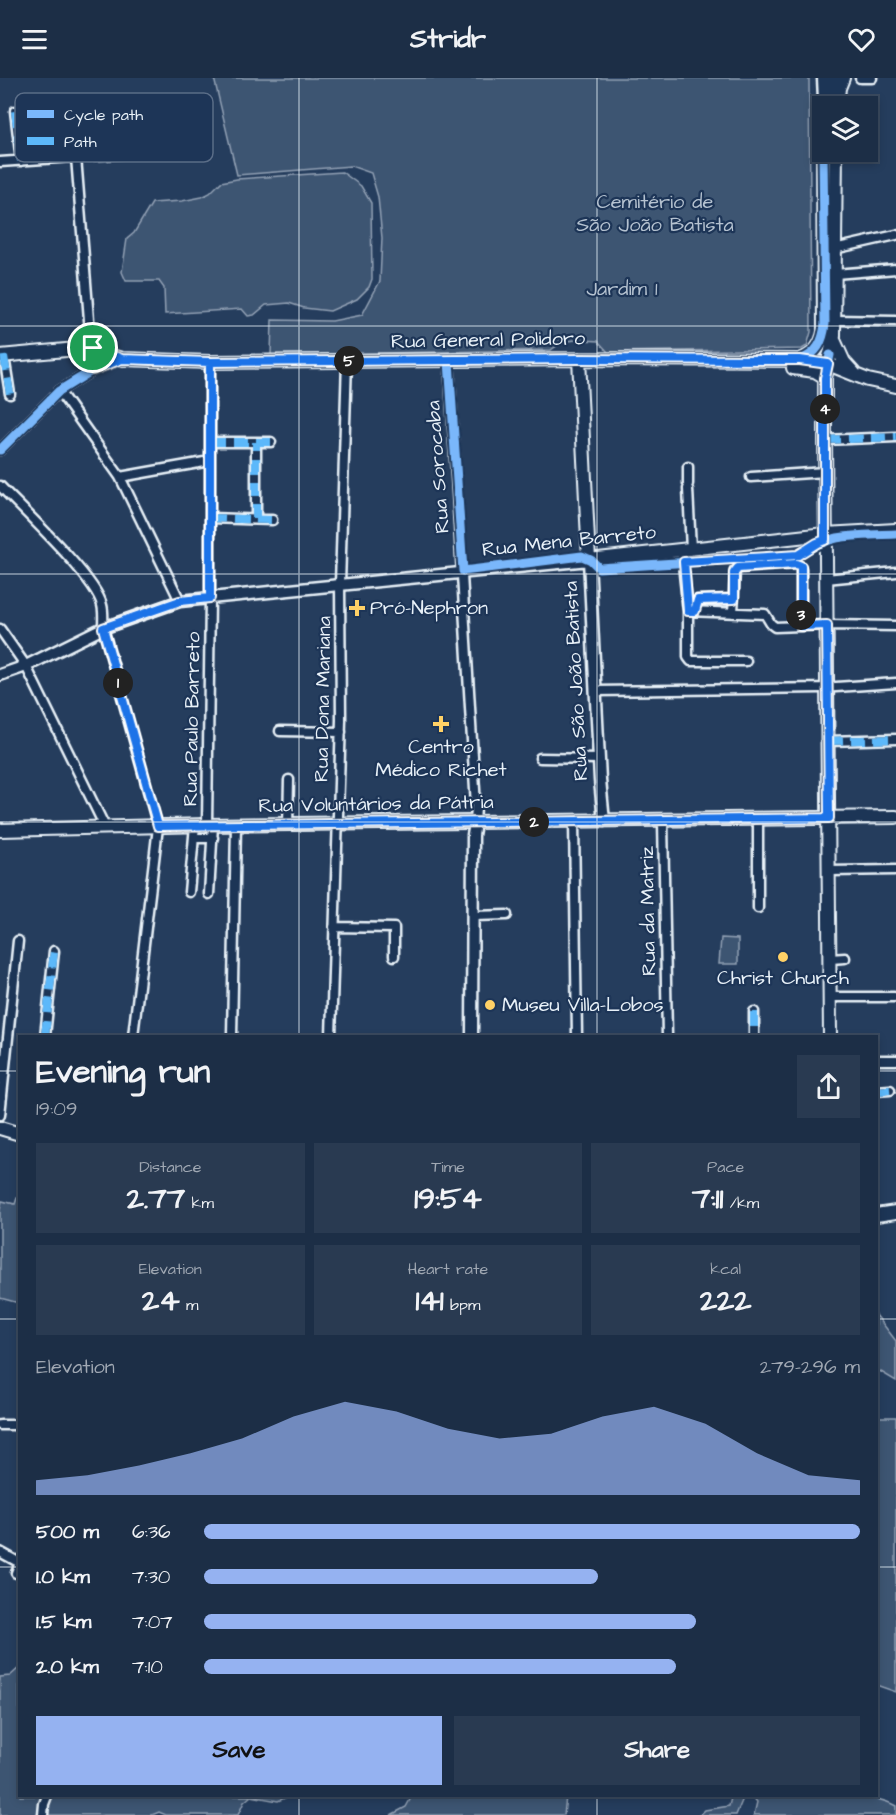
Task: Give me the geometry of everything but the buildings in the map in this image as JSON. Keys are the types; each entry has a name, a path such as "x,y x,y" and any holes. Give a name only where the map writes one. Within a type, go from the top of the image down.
{"main road":[{"path":"826,96 831,78"},
{"path":"838,96 843,78"},
{"path":"800,360 815,352 822,341 824,332 823,162"},
{"path":"830,1035 825,377 834,340 836,162"},
{"path":"834,340 844,362 857,376"},
{"path":"2,356 93,348 122,359"},
{"name":"Rua General Polidoro","path":"122,359 210,362 800,360 828,364 872,381 896,386"},
{"name":"Rua São João Batista","path":"579,359 590,560"},
{"path":"767,360 783,367 815,370 825,377"},
{"name":"Rua Mena Barreto","path":"590,560 687,552 825,534 896,530"},
{"name":"Rua Voluntários da Pátria","path":"0,830 896,817"},
{"path":"0,1128 18,1133"},
{"path":"878,1215 896,1212"}],"street":[{"path":"822,78 823,96"},
{"path":"860,78 872,78"},
{"path":"0,162 15,161"},
{"path":"76,162 93,370"},
{"path":"834,249 896,235"},
{"path":"835,274 896,269"},
{"path":"835,320 896,321"},
{"path":"2,356 10,394"},
{"name":"Rua General Polidoro","path":"0,450 59,391 93,370 122,359"},
{"name":"Rua Dona Mariana","path":"331,1035 347,361"},
{"name":"Rua Sorocaba","path":"449,361 476,806 473,835 472,1035"},
{"name":"Rua Paulo Barreto","path":"202,828 210,598 210,362"},
{"path":"59,391 120,477 180,601"},
{"path":"825,440 896,437"},
{"path":"210,442 271,442"},
{"path":"256,442 256,519"},
{"path":"120,477 210,461"},
{"path":"688,466 687,552 692,611 688,657 691,661 746,662"},
{"path":"751,477 825,472"},
{"path":"0,486 86,577 98,594 102,605 103,628 158,826 133,1035"},
{"path":"210,518 272,520"},
{"name":"Rua Mena Barreto","path":"0,675 26,666 103,628 180,601 590,560"},
{"name":"Rua São João Batista","path":"590,560 595,691 604,821"},
{"path":"733,613 734,573 738,568 800,565 801,626"},
{"path":"826,579 896,572"},
{"path":"692,611 698,600 734,599"},
{"path":"692,611 765,614 775,627 896,626"},
{"path":"0,629 26,666 105,827"},
{"path":"595,691 827,688 896,683"},
{"path":"279,731 340,732"},
{"path":"828,741 896,740"},
{"path":"540,758 599,759"},
{"path":"288,825 289,780"},
{"path":"758,819 758,908"},
{"path":"574,821 577,1035"},
{"name":"Rua da Matriz","path":"663,821 668,1035"},
{"path":"232,1035 236,825"},
{"path":"202,828 213,838"},
{"path":"202,828 213,838"},
{"path":"189,892 202,828"},
{"path":"209,894 213,838"},
{"path":"829,871 896,870"},
{"path":"474,916 507,915"},
{"path":"334,927 394,928 394,956"},
{"path":"0,1115 18,941"},
{"path":"45,1035 54,951"},
{"path":"830,959 844,958"},
{"path":"829,997 894,997"},
{"path":"754,1012 754,1035"},
{"path":"878,1060 896,1060"},
{"path":"878,1091 890,1090"},
{"path":"0,1425 18,1425"},
{"path":"0,1552 18,1562"},
{"path":"16,1573 18,1566"},
{"path":"43,1815 47,1797"}],"green space":[{"name":"Cemitério de São João Batista","path":"214,78 809,78 811,332 807,346 802,349 608,352 598,341 579,340 567,341 551,350 271,355 272,320 332,321 362,315 380,281 382,238 378,197 371,173 351,166 237,175"},
{"path":"342,172 361,186 371,203 372,279 369,287 357,299 330,311 304,308 289,303 266,305 254,315 248,316 242,309 165,314 164,288 159,281 126,281 122,272 127,239 134,233 152,203 202,197 210,193 221,182 237,179"},
{"path":"721,938 738,939 738,964 719,964"},
{"path":"18,1198 18,1303 0,1298 0,1210 2,1201 15,1204"},
{"path":"878,1318 896,1341 896,1381 878,1370"},
{"path":"878,1417 896,1417 896,1692 878,1686"},
{"path":"18,1669 18,1797 250,1797 244,1802 238,1815 166,1815 159,1812 152,1815 0,1815 0,1677 10,1676"},
{"path":"256,1797 287,1797 278,1801"},
{"path":"411,1797 566,1797 564,1815 391,1815 406,1807"},
{"path":"728,1797 744,1797 736,1815 700,1815 705,1810 729,1806 731,1798"},
{"path":"753,1797 866,1797 896,1806 896,1815 754,1815 757,1802"}],"marked path":[{"path":"4,356 10,394"},
{"path":"825,440 896,437"},
{"path":"210,442 271,442"},
{"path":"256,442 256,519"},
{"path":"210,518 272,520"},
{"path":"828,741 896,739"},
{"path":"45,1035 54,951"},
{"path":"754,1012 754,1035"},
{"path":"878,1091 890,1090"}],"cycle path":[{"path":"0,450 59,391 93,370 122,359 210,362 800,360 815,351 823,336 825,324 823,162"},
{"path":"825,534 825,378 830,355"},
{"path":"449,361 463,571 582,556 591,560 599,568 798,555 834,539 856,535 896,534"}],"place":[{"name":"Pró-Nephron","path":"357,608"},
{"name":"Centro Médico Richet","path":"441,724"},
{"name":"Christ Church","path":"783,957"},
{"name":"Museu Villa-Lobos","path":"490,1005"}],"route":[{"path":"93,348 93,370 122,359 210,362 800,360 828,364 825,378 825,540 798,555 684,562 688,611 695,611 698,600 734,599 734,573 738,568 796,564 801,566 801,626 827,625 829,818 158,826 103,628 180,601 210,598 210,362 122,359 93,348"}],"park label":[{"name":"Jardim 1","path":"622,289"}]}
